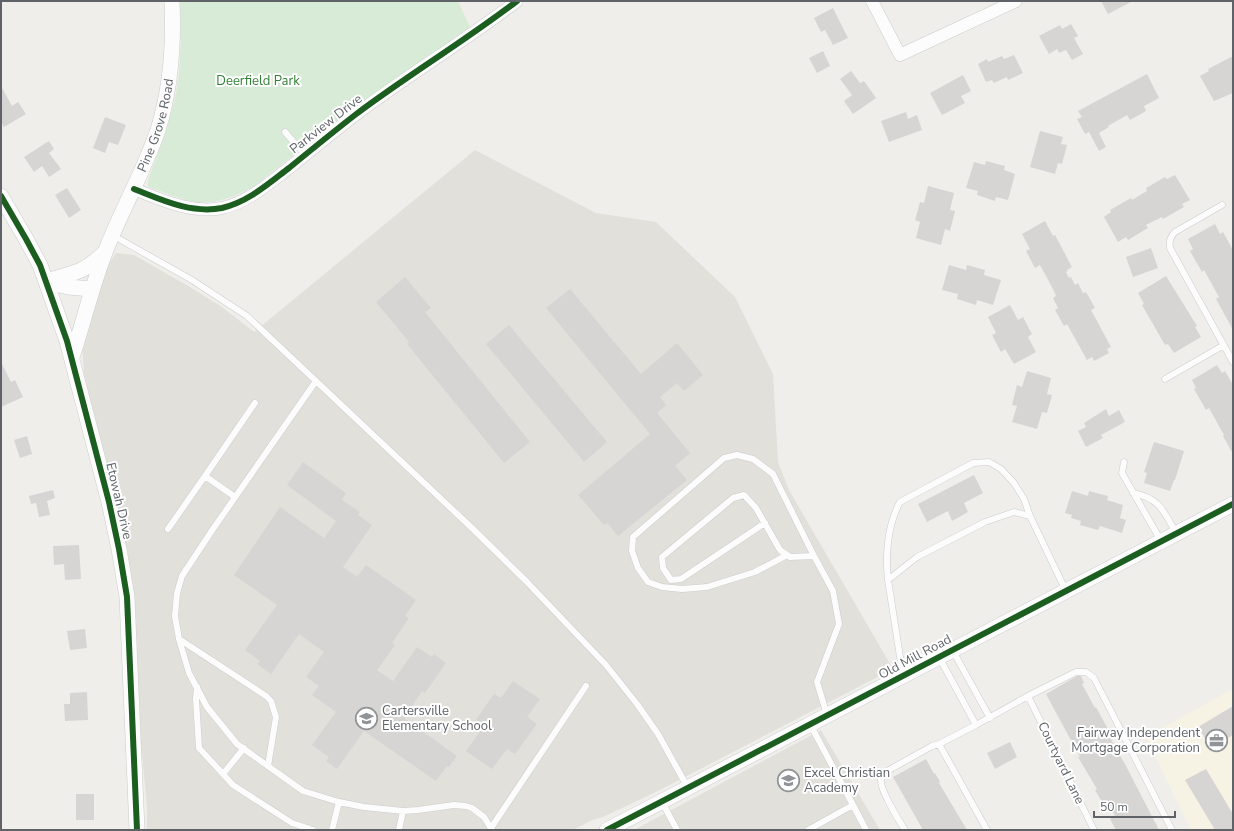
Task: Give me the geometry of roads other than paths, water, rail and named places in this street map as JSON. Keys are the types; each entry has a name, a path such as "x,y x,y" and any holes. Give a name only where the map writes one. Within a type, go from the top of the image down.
{"street":[{"name":"Pine Grove Road","path":"72,357 92,289 105,252 134,189 158,131 166,100 172,62 172,1"},
{"name":"Parkview Drive","path":"134,189 182,206 200,209 223,208 252,196 356,114 517,1"},
{"path":"872,1 900,55 1016,1"},
{"name":"Etowah Drive","path":"1,196 26,239 46,281 72,357 109,502 127,597 137,830"},
{"path":"46,281 84,270 105,252"},
{"path":"46,281 68,287 92,289"},
{"name":"Old Mill Road","path":"607,830 1233,504"}],"lane":[{"path":"285,132 305,155"},
{"path":"1222,205 1175,232 1171,236 1169,244 1224,345 1231,352 1233,362"},
{"path":"112,236 192,280 227,302 259,327 479,534 606,665 637,704 658,734 688,788"},
{"path":"1165,379 1224,345"},
{"path":"316,381 187,568 178,586 175,616 179,639 189,673 207,707 238,744 303,791 339,802 364,807 403,810 466,806 472,808 484,817 492,829 586,686"},
{"path":"168,529 255,403"},
{"path":"787,555 755,572 707,587 682,589 662,587 648,582 638,568 632,551 633,537 724,458 737,455 753,459 773,474 833,592 839,624 817,682 827,715"},
{"path":"903,676 887,568 890,532 894,513 900,502 973,463 989,462 1001,470 1014,483 1024,500 1030,516 1066,591"},
{"path":"1124,462 1122,473 1162,541"},
{"path":"205,476 235,497"},
{"path":"1133,492 1145,495 1157,502 1176,533"},
{"path":"764,523 681,579 671,580 663,568 662,557 733,498 744,495 756,508 780,550 790,557 814,556"},
{"path":"888,580 917,557 985,522 1014,512 1030,516"},
{"path":"179,639 266,696 271,702 276,716 268,766"},
{"path":"952,650 990,718"},
{"path":"939,657 976,725"},
{"path":"905,830 882,788 880,780 883,775 889,770 932,746 939,744 990,718 1028,696 1076,672 1086,672 1094,678 1172,830"},
{"path":"197,687 196,698 199,748 234,785 292,823 313,830"},
{"name":"Courtyard Lane","path":"1028,696 1094,830"},
{"path":"810,724 866,830"},
{"path":"939,744 987,830"},
{"path":"223,774 244,748"},
{"path":"332,830 339,802"},
{"path":"662,802 677,830"},
{"path":"808,830 853,806"},
{"path":"399,830 403,810"}],"place":[{"name":"Cartersville Elementary School","path":"366,718"},
{"name":"Fairway Independent Mortgage Corporation","path":"1216,740"},
{"name":"Excel Christian Academy","path":"789,780"}],"park label":[{"name":"Deerfield Park","path":"258,81"}]}
